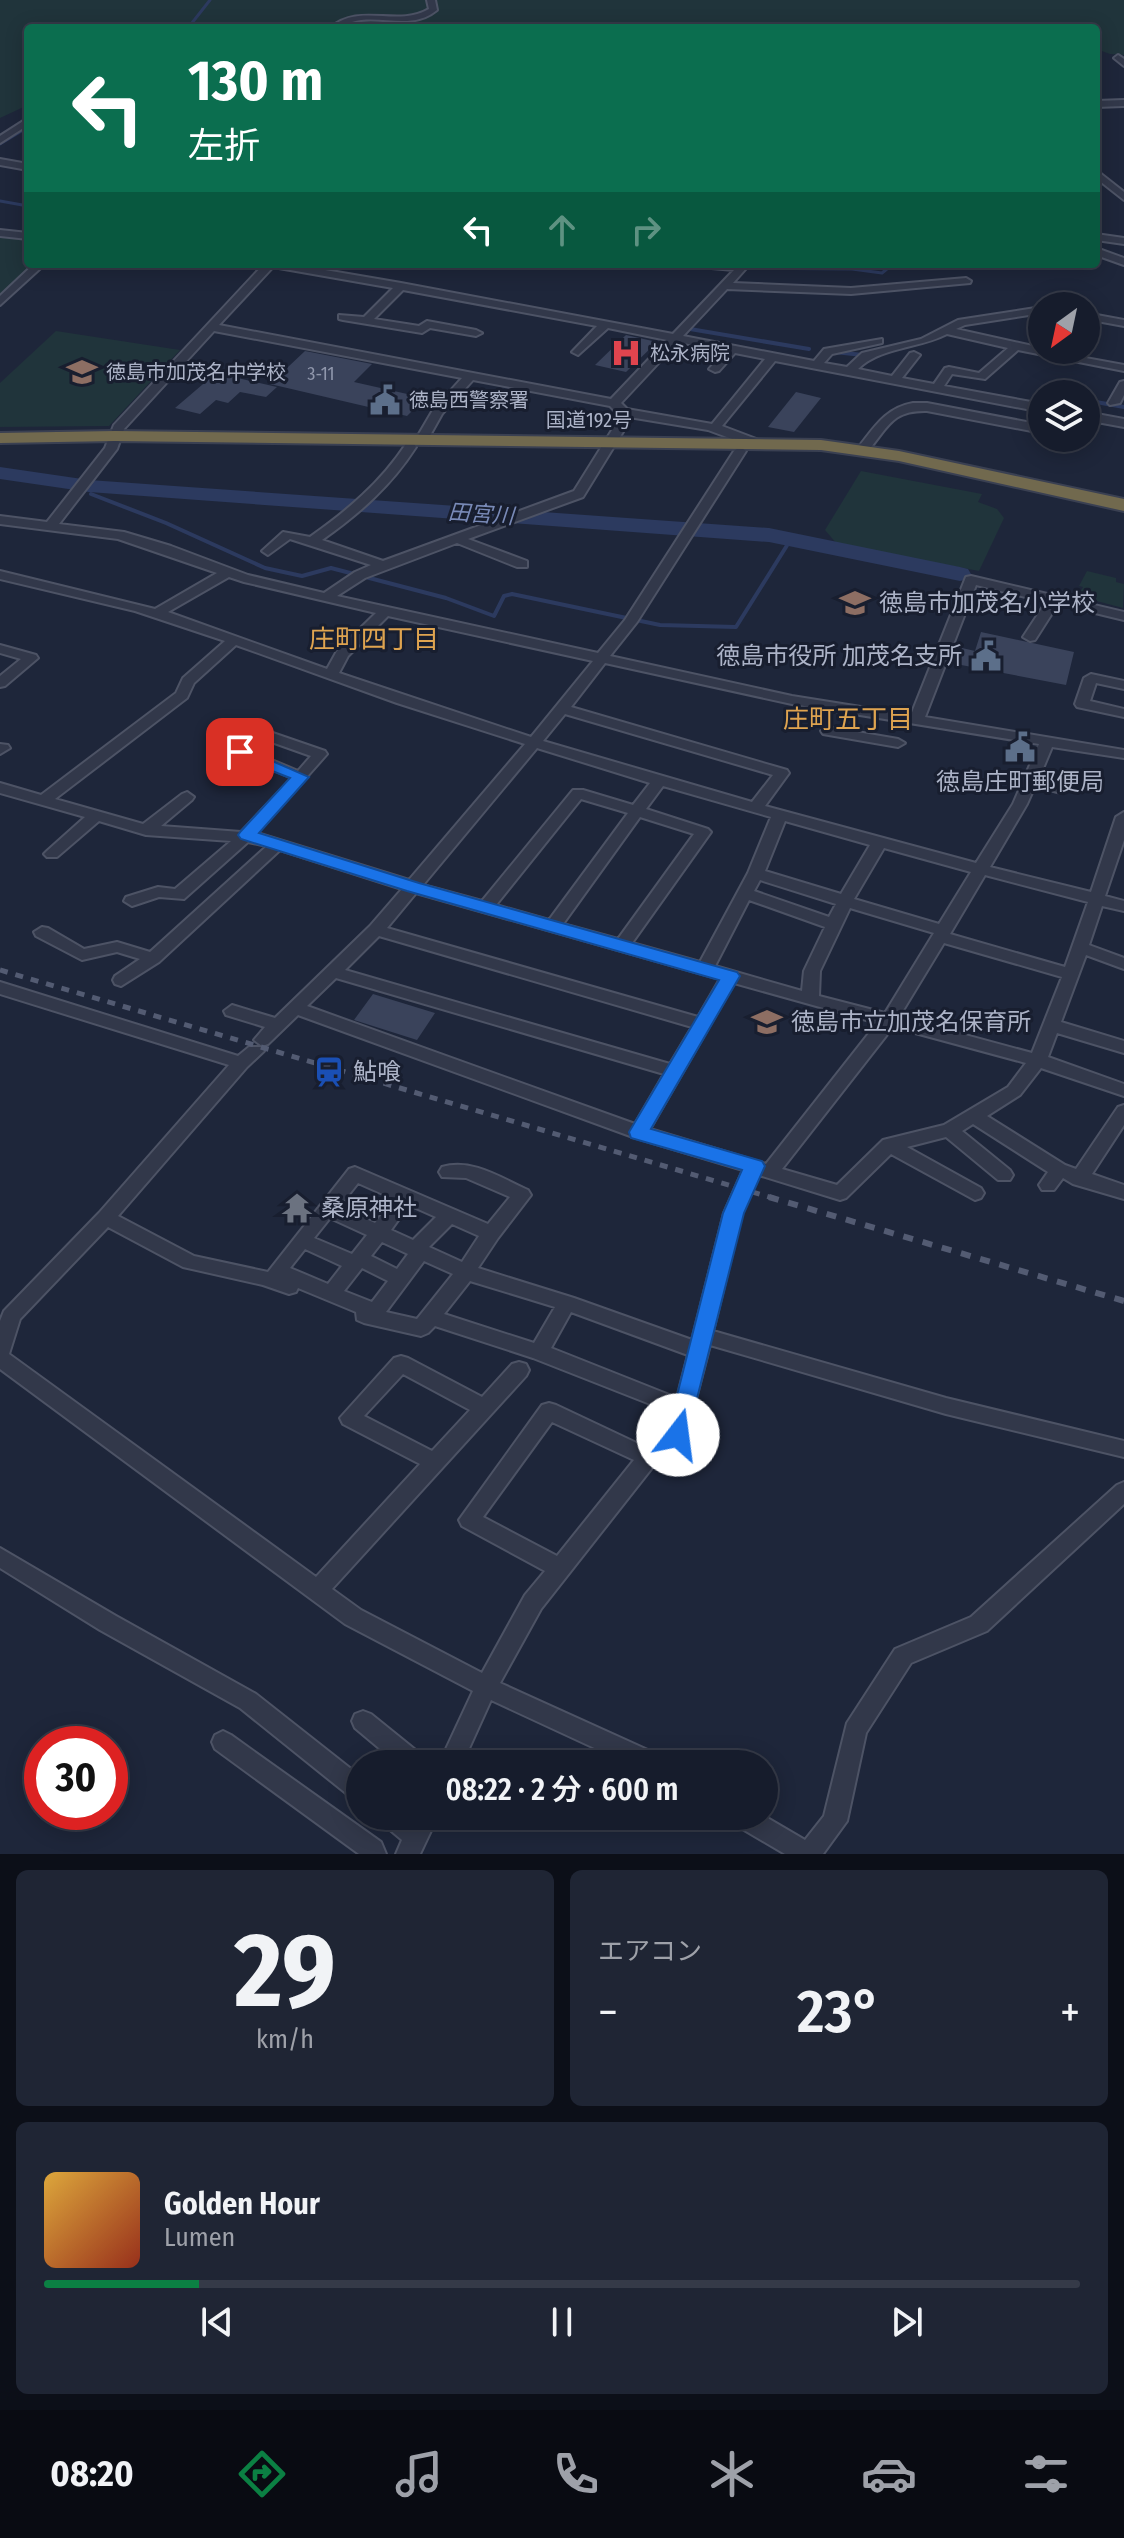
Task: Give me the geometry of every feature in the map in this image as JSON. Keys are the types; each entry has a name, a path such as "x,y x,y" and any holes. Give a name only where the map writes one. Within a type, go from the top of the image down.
{"highway":[{"name":"国道192号","path":"0,438 863,449 1124,505"},
{"name":"国道192号","path":"0,446 114,440"},
{"name":"国道192号","path":"748,447 851,456 1124,512"}],"street":[{"path":"338,24 343,19 356,16 420,18 433,10 431,0"},
{"path":"1100,104 1124,103"},
{"path":"0,126 24,125"},
{"path":"0,140 24,125"},
{"path":"0,162 24,166"},
{"path":"1100,176 1124,197"},
{"path":"0,233 24,236"},
{"path":"1100,238 1124,241"},
{"path":"1100,251 1124,252"},
{"path":"1100,253 1124,262"},
{"path":"0,302 36,268"},
{"path":"51,526 84,486 114,440 118,428 267,268"},
{"path":"280,282 296,268 1028,405"},
{"path":"618,408 675,337 741,268"},
{"path":"723,286 851,291 966,281"},
{"path":"366,321 401,286"},
{"path":"850,371 866,355 925,341 962,322 1028,312"},
{"path":"343,317 422,330 427,324 476,333"},
{"path":"1100,319 1122,323"},
{"path":"578,352 606,324"},
{"path":"210,327 470,376 714,429 746,437 748,447 690,528 631,620 534,743 376,930 253,1051 106,1218 11,1316 0,1355 353,1617 486,1687 623,1750"},
{"path":"943,330 969,330 1016,346 1124,368"},
{"path":"817,365 828,351 847,350 891,338"},
{"path":"937,388 949,370 981,377 1016,346"},
{"path":"715,369 733,348"},
{"path":"714,429 773,356"},
{"path":"880,357 910,360 895,380"},
{"path":"312,541 363,506 399,465 437,412 470,376"},
{"path":"1114,403 1124,384"},
{"path":"863,449 891,413 908,406 1028,427"},
{"path":"326,598 358,576 383,565 579,494 623,422 618,408"},
{"path":"1100,419 1124,423"},
{"path":"0,520 119,535 228,572 326,598 792,700 1124,754"},
{"path":"268,551 288,535 383,565"},
{"path":"459,537 462,541 522,564"},
{"path":"157,613 228,572"},
{"path":"0,575 157,613 332,673 405,702 659,781 980,871 1124,906"},
{"path":"917,719 971,580 1124,616"},
{"path":"1030,637 1054,600"},
{"path":"332,673 342,654 384,612"},
{"path":"45,799 182,695 188,681 234,640"},
{"path":"0,649 31,658 0,683"},
{"path":"1124,685 1091,678 1082,704 1124,713"},
{"path":"562,709 782,773 756,807"},
{"path":"867,737 872,712"},
{"path":"828,731 898,743"},
{"path":"178,895 247,835 320,754 264,734 240,752"},
{"path":"457,1750 486,1687 533,1602 649,1458 678,1435 733,1213 762,1169 889,1020 1020,804 1048,740"},
{"path":"218,743 301,777"},
{"path":"1031,780 1061,788"},
{"path":"553,926 659,781"},
{"path":"4,793 45,799 146,830 247,835 413,887 1038,1060 1124,1090"},
{"path":"486,907 578,793 703,832 622,946"},
{"path":"146,830 187,797"},
{"path":"52,854 97,815"},
{"path":"705,969 756,873 780,815"},
{"path":"296,1008 639,1132 840,1193 889,1145 949,1130 974,1116 1014,1091 1038,1060 1124,819"},
{"path":"810,999 812,971 845,901 879,843"},
{"path":"121,980 153,958 278,844"},
{"path":"756,873 1071,974"},
{"path":"132,901 158,892 178,895 207,909"},
{"path":"745,893 833,924"},
{"path":"376,930 702,1024"},
{"path":"42,932 82,955 117,947 153,958"},
{"path":"1080,947 1124,964"},
{"path":"334,972 675,1071"},
{"path":"639,1132 730,976"},
{"path":"0,988 253,1051"},
{"path":"232,1011 278,1025"},
{"path":"1052,1025 1124,1047"},
{"path":"1079,1179 1124,1111"},
{"path":"974,1116 1054,1178 1079,1179 1124,1192"},
{"path":"949,1130 1004,1175"},
{"path":"889,1145 975,1193"},
{"path":"106,1218 190,1262 265,1278 355,1313 421,1328 522,1195 468,1171 448,1172"},
{"path":"449,1215 375,1312 277,1271 355,1174 491,1233"},
{"path":"332,1293 406,1196"},
{"path":"327,1209 466,1272 702,1344 1124,1449"},
{"path":"302,1240 400,1279"},
{"path":"539,1352 567,1303"},
{"path":"431,1317 539,1352 685,1409"},
{"path":"433,1461 350,1418 401,1364 483,1407"},
{"path":"317,1591 519,1370"},
{"path":"559,1568 469,1520 549,1411 649,1458"},
{"path":"766,1830 808,1854 835,1821 855,1730 903,1656 979,1624 1124,1491"},
{"path":"0,1557 108,1623 248,1701 346,1779"},
{"path":"363,1721 398,1750"},
{"path":"223,1742 373,1850 374,1854"}],"shaded area":[{"path":"0,0 1124,0 1124,55 1100,50 1100,24 24,24 24,107 0,118"},
{"path":"0,236 24,239 24,268 30,268 0,295"},
{"path":"56,331 180,350 109,426 0,427 0,383"},
{"path":"861,471 982,494 978,502 997,509 1004,518 979,571 837,544 825,530"},
{"path":"1087,571 1116,578 1116,582 1124,584 1123,608 1078,596 1083,587 1079,586"}],"building":[{"name":"松永病院","path":"626,335 657,342 626,372 595,365"},
{"path":"305,351 372,364 354,382 425,398 407,416 270,384"},
{"path":"216,373 277,387 266,397 240,392 228,403 216,400 200,414 175,408"},
{"path":"796,392 821,398 794,432 768,427"},
{"name":"徳島市役所 加茂名支所","path":"981,632 1074,652 1066,685 956,664 962,648 975,651"},
{"path":"373,994 435,1013 417,1040 354,1020"}],"waterway":[{"path":"191,24 210,0"},
{"path":"0,144 24,129"},
{"path":"0,201 24,205"},
{"path":"749,268 852,269 882,273 888,268"},
{"path":"690,329 809,349"},
{"path":"834,352 863,355"},
{"path":"1100,403 1124,407"},
{"name":"田宮川","path":"0,473 89,486 769,535 960,574"},
{"path":"91,494 166,523 265,568 302,576 331,568 446,598 494,616 504,596 512,594 660,625 736,627 791,539"}],"railway":[{"path":"0,970 776,1199"},
{"path":"769,1197 1124,1301"}],"place":[{"name":"松永病院","path":"626,353"},
{"name":"徳島市加茂名中学校","path":"82,372"},
{"name":"徳島西警察署","path":"385,400"},
{"name":"徳島市加茂名小学校","path":"855,603"},
{"name":"徳島市役所 加茂名支所","path":"986,656"},
{"name":"徳島庄町郵便局","path":"1020,747"},
{"name":"徳島市立加茂名保育所","path":"767,1022"},
{"name":"鮎喰","path":"329,1072"},
{"name":"桑原神社","path":"297,1208"}],"district":[{"name":"庄町四丁目","path":"374,639"},
{"name":"庄町五丁目","path":"848,719"}],"route":[{"path":"240,752 301,777 247,835 413,887 730,976 639,1132 754,1166 733,1213 678,1435"}]}
